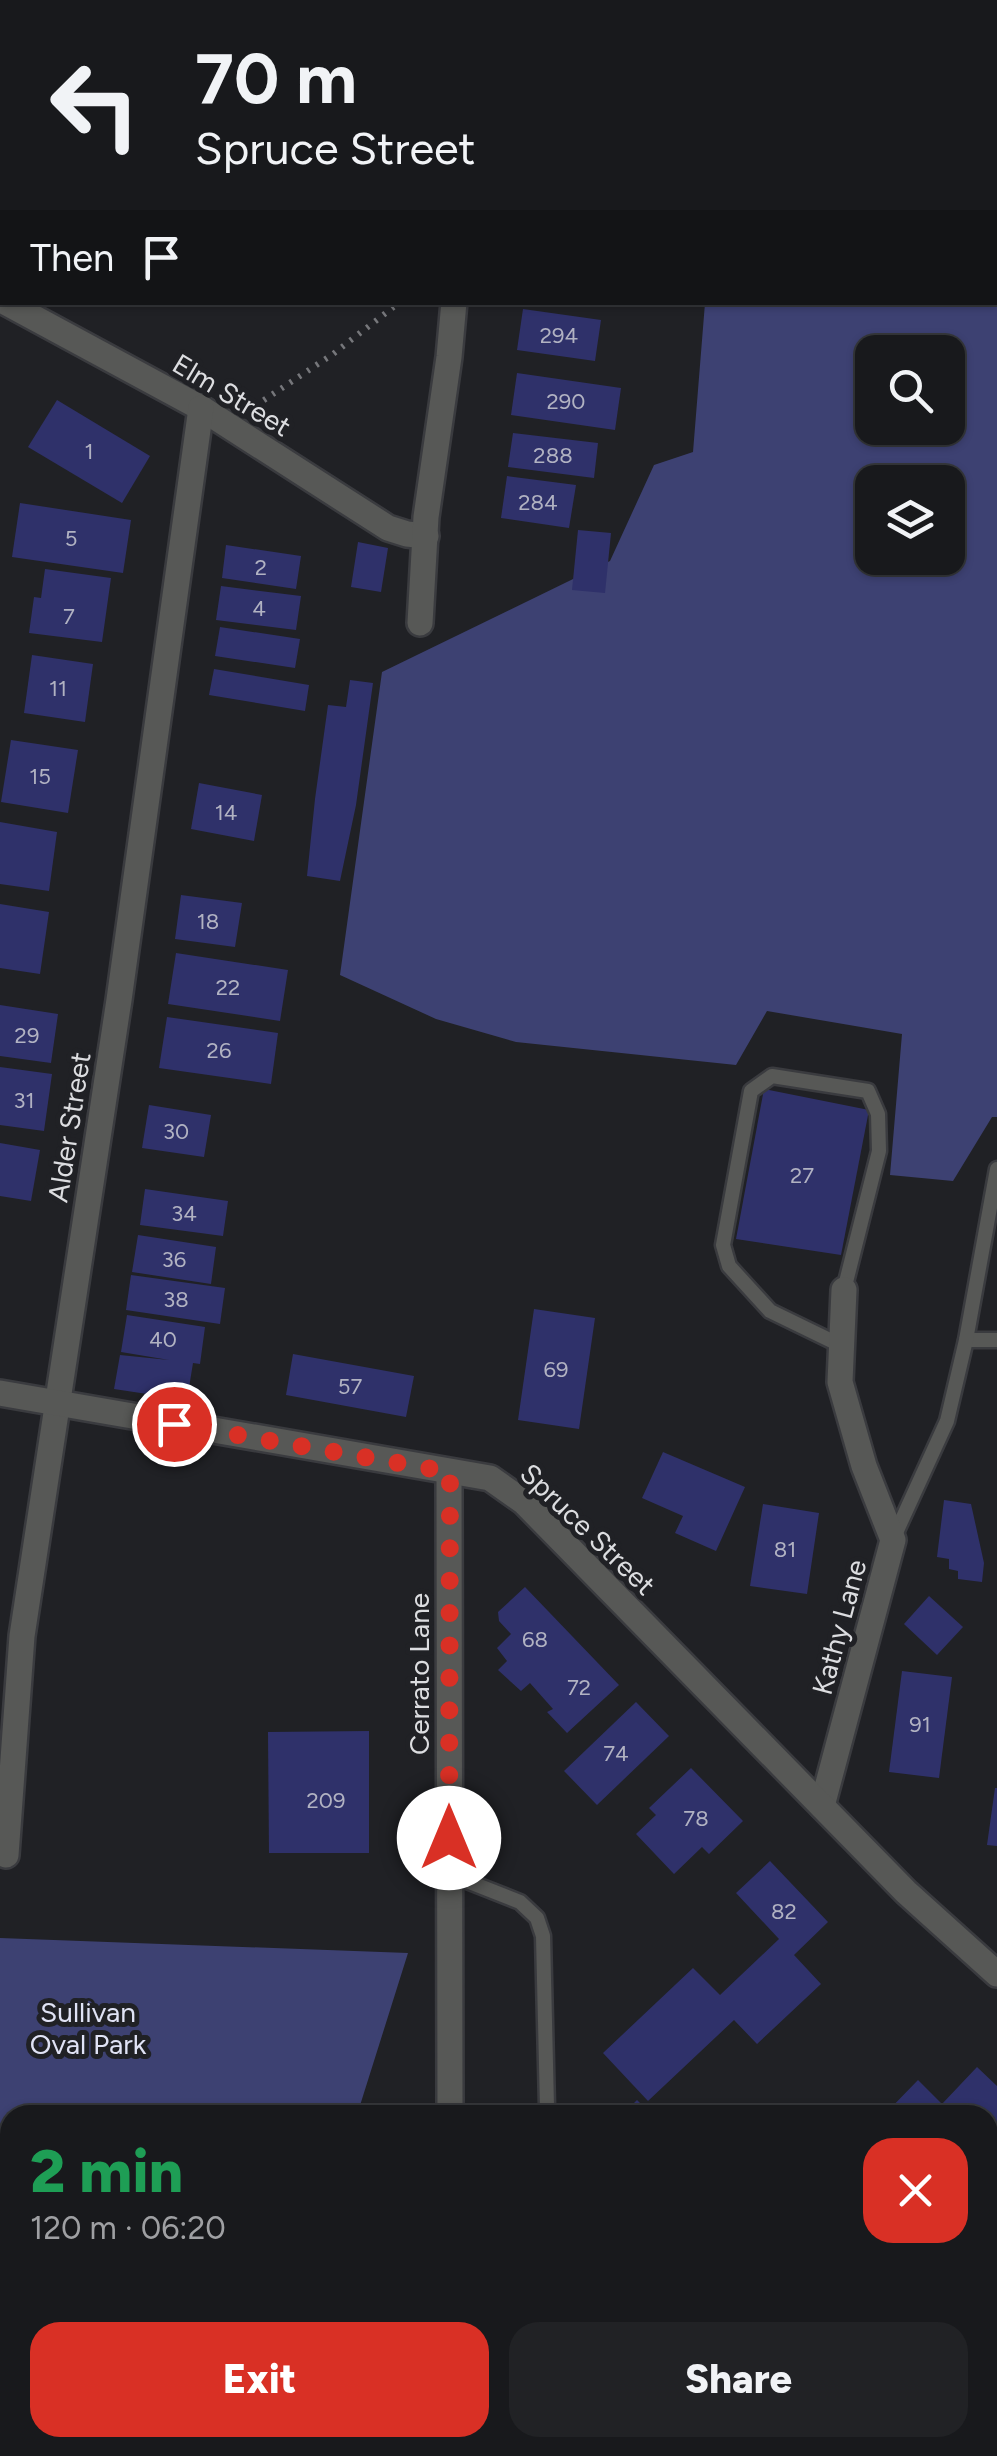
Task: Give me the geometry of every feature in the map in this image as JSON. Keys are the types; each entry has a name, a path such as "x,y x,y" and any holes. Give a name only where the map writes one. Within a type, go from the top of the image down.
{"street":[{"name":"Elm Street","path":"10,305 201,408 388,528 426,536"},
{"path":"420,623 426,517 450,357 454,305"},
{"name":"Alder Street","path":"6,1855 22,1636 119,1000 201,408"},
{"name":"Kathy Lane","path":"822,1806 893,1540 864,1466 840,1382 844,1290"},
{"name":"Spruce Street","path":"0,1394 490,1478 524,1502 906,1892 997,1974"},
{"name":"Cerrato Lane","path":"450,1472 450,2105"}],"lane":[{"path":"842,1346 770,1312 729,1266 723,1245 751,1091 772,1076 868,1092 878,1114 878,1151 844,1290"},
{"path":"893,1540 946,1421 966,1340 997,1170"},
{"path":"966,1340 997,1340"},
{"path":"449,1874 520,1902 537,1918 543,1936 548,2105"}],"path":[{"path":"227,424 333,354 396,305"}],"green space":[{"path":"705,305 997,305 997,1117 992,1117 953,1181 890,1175 902,1034 767,1011 736,1065 516,1042 436,1019 340,975 382,672 610,561 654,465 693,452"},
{"name":"Sullivan Oval Park","path":"0,1938 408,1953 360,2105 0,2105"}],"building":[{"path":"523,309 601,320 595,361 517,350"},
{"path":"517,373 621,388 615,430 511,415"},
{"path":"57,400 150,456 122,503 28,447"},
{"path":"513,433 598,443 594,478 508,467"},
{"path":"507,476 576,485 569,528 501,518"},
{"path":"20,503 131,520 123,573 12,557"},
{"path":"578,530 611,533 605,593 572,590"},
{"path":"358,542 388,548 381,592 351,587"},
{"path":"226,545 301,556 296,589 222,578"},
{"path":"45,569 111,578 102,642 29,633 34,597 41,598"},
{"path":"221,586 301,596 296,630 216,620"},
{"path":"220,627 300,639 295,668 215,656"},
{"path":"32,655 93,664 85,722 24,713"},
{"path":"214,669 309,685 305,711 209,695"},
{"path":"350,680 373,683 356,805 340,881 307,876 328,705 346,707"},
{"path":"11,740 78,750 68,813 1,802"},
{"path":"199,783 262,795 254,841 191,829"},
{"path":"0,822 57,832 49,891 0,884"},
{"path":"181,895 242,903 235,947 175,939"},
{"path":"0,904 49,912 40,974 0,968"},
{"path":"176,953 288,970 280,1021 168,1004"},
{"path":"0,1005 58,1014 51,1063 0,1056"},
{"path":"167,1017 278,1033 271,1084 159,1068"},
{"path":"0,1067 52,1074 44,1131 0,1125"},
{"path":"764,1089 869,1110 841,1255 736,1239"},
{"path":"149,1105 211,1115 204,1157 142,1148"},
{"path":"0,1143 40,1150 31,1201 0,1196"},
{"path":"145,1189 228,1201 223,1236 140,1225"},
{"path":"138,1235 216,1247 211,1284 132,1272"},
{"path":"131,1275 225,1288 220,1324 126,1310"},
{"path":"534,1309 595,1318 579,1429 518,1420"},
{"path":"127,1315 205,1327 200,1364 193,1363 187,1400 114,1389 120,1355 169,1360 121,1352"},
{"path":"293,1354 414,1376 406,1417 286,1395"},
{"path":"663,1452 745,1487 716,1551 675,1533 683,1516 642,1498"},
{"path":"944,1500 971,1504 984,1563 982,1582 958,1579 958,1571 949,1569 949,1559 937,1557"},
{"path":"763,1504 819,1513 807,1594 750,1586"},
{"path":"525,1587 619,1685 567,1733 547,1712 553,1709 530,1683 521,1691 498,1670 507,1661 497,1648 511,1634 499,1621 498,1612"},
{"path":"929,1596 963,1627 937,1655 904,1624"},
{"path":"902,1671 952,1677 939,1778 889,1772"},
{"path":"636,1702 669,1736 597,1805 564,1771"},
{"path":"369,1731 369,1853 269,1853 268,1732"},
{"path":"691,1768 743,1821 709,1854 702,1847 674,1874 636,1834 656,1815 649,1808"},
{"path":"997,1788 997,1846 987,1845"},
{"path":"770,1861 828,1922 794,1955 821,1984 757,2044 734,2020 648,2101 603,2053 693,1968 720,1995 779,1939 736,1893"},
{"path":"977,2067 997,2086 997,2105 894,2105 918,2080 942,2104"}],"route":[{"path":"174,1424 450,1472 449,1838"}]}
